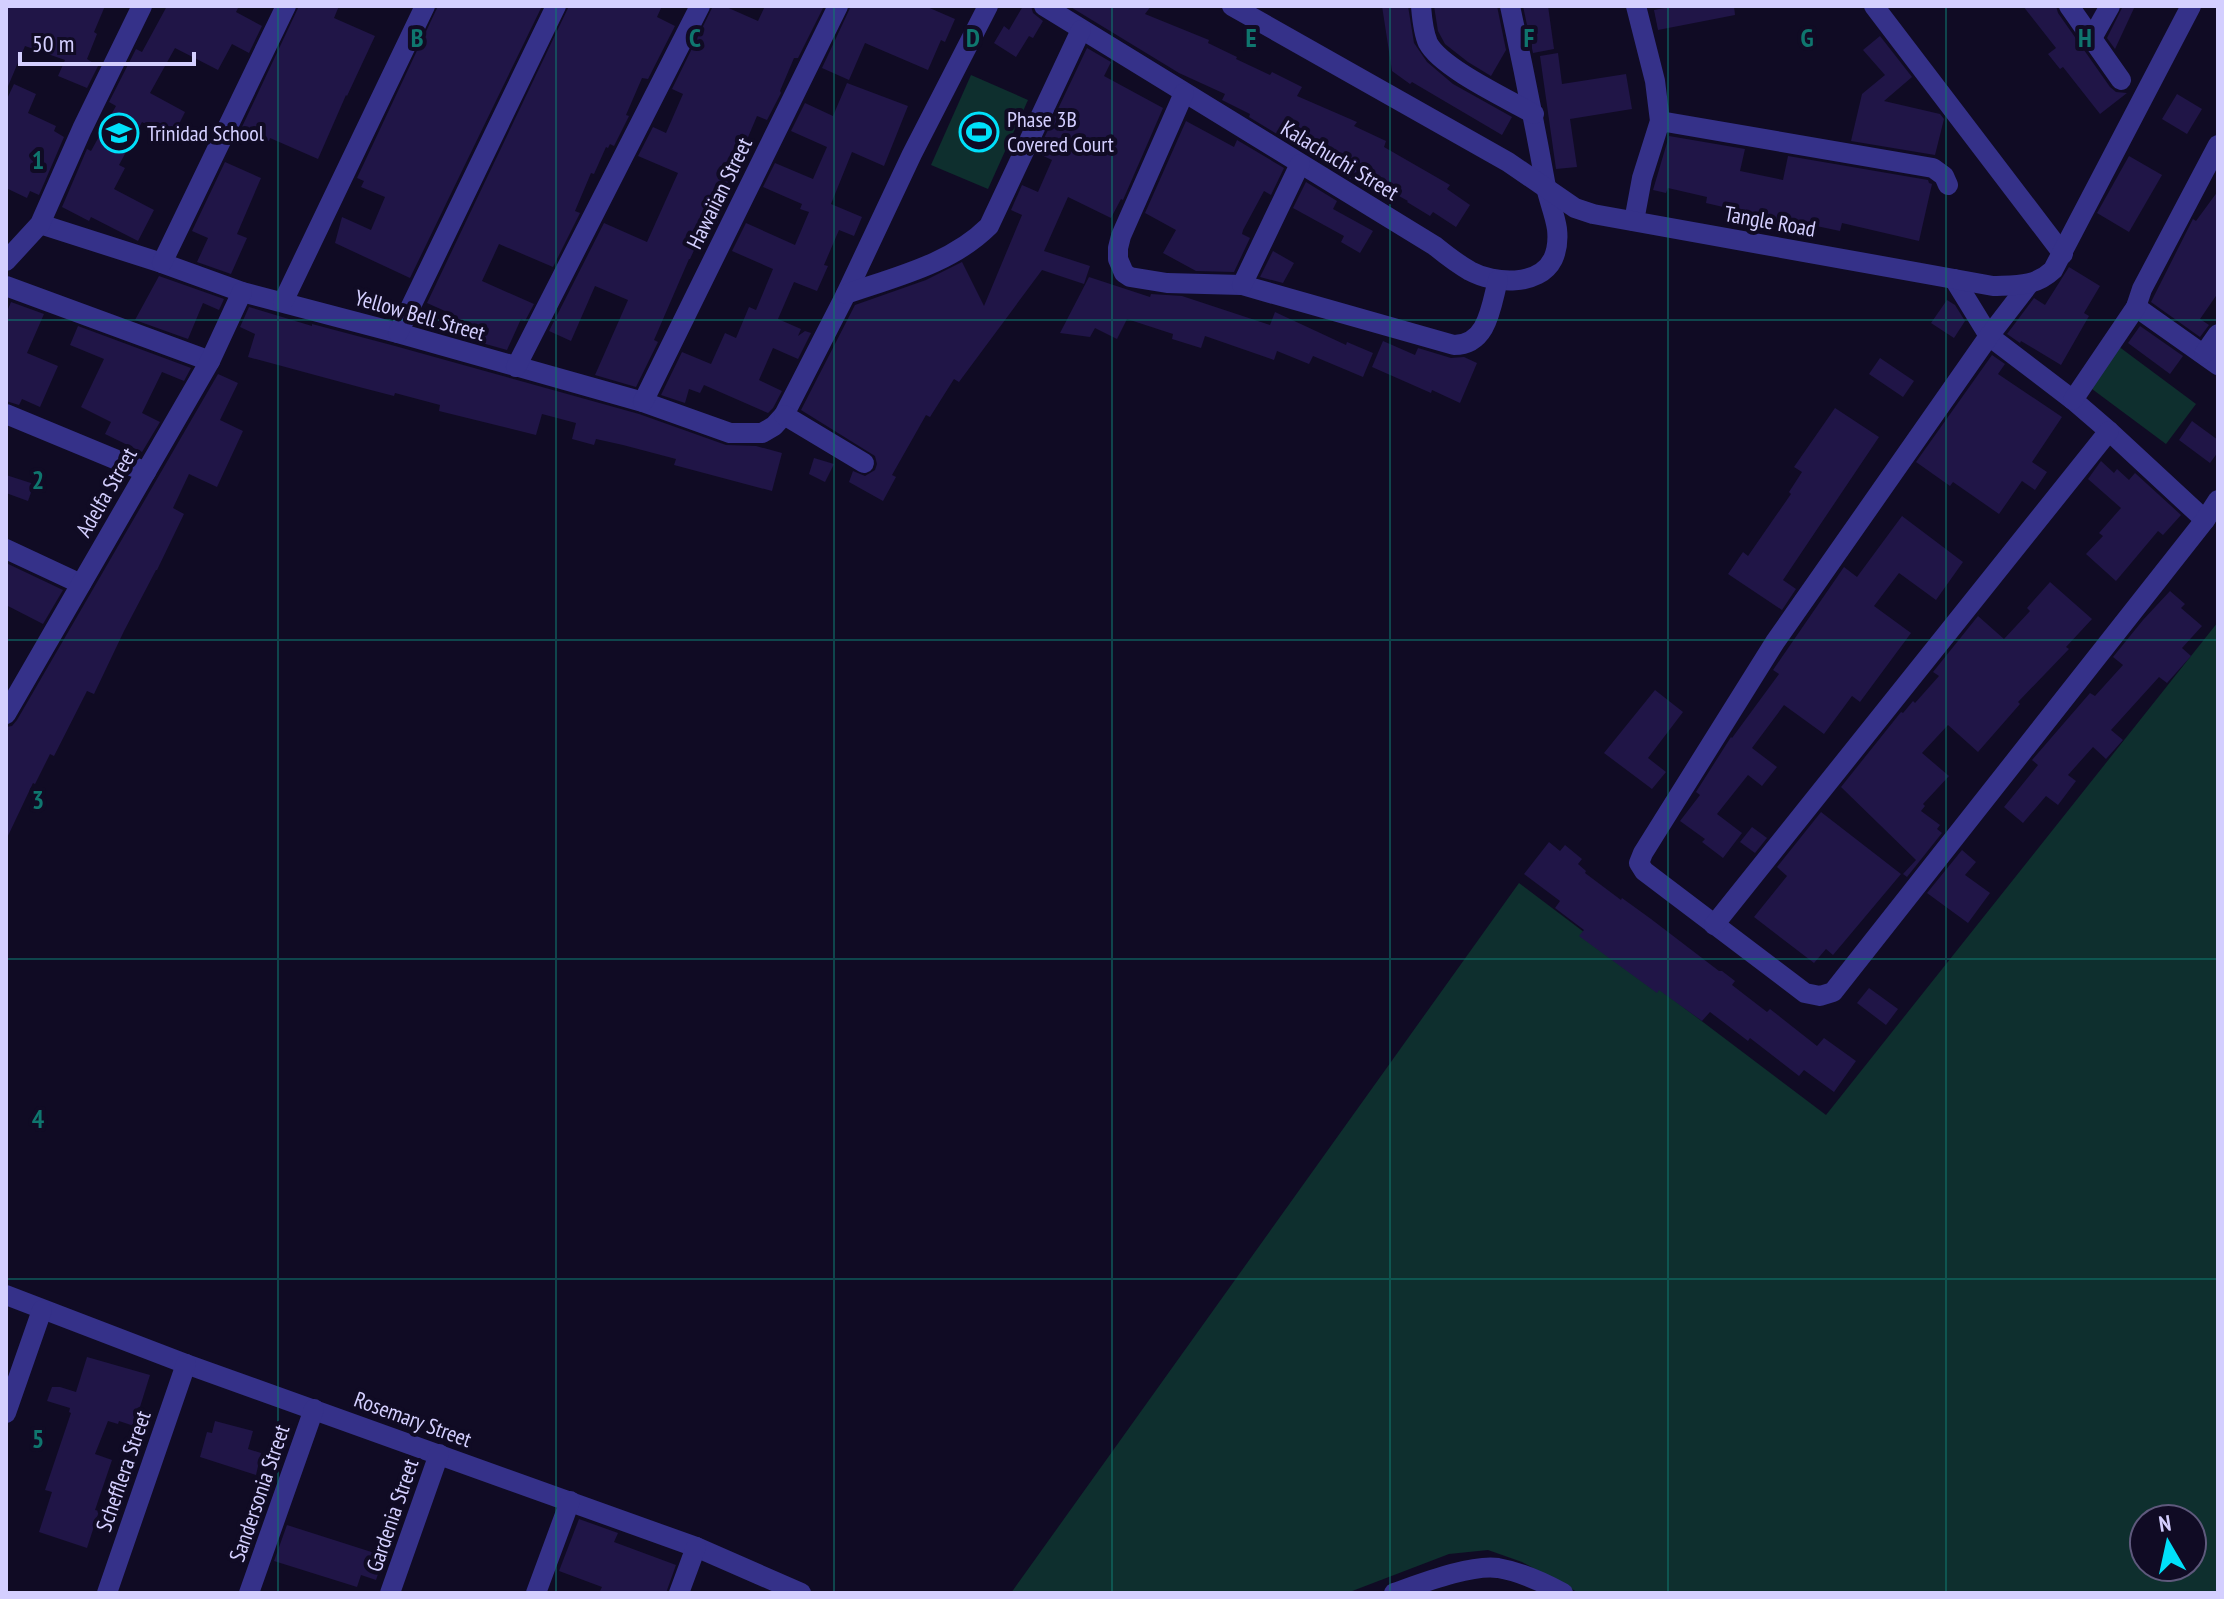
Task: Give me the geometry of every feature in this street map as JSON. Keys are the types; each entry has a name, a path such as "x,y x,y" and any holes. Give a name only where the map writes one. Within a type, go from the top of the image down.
{"street":[{"path":"6,261 40,224 142,6"},
{"path":"162,263 286,6"},
{"path":"283,302 425,6"},
{"path":"398,333 556,6"},
{"path":"516,367 700,6"},
{"name":"Hawaiian Street","path":"643,402 838,6"},
{"path":"864,463 784,415 988,6"},
{"name":"Kalachuchi Street","path":"1044,6 1471,271 1498,280"},
{"name":"Tangle Road","path":"1232,6 1508,162 1575,208 1593,214 1993,286 2029,284"},
{"path":"1421,6 1425,35 1436,55 1534,114"},
{"path":"1184,93 1121,236 1118,254 1120,267 1130,277 1167,283 1242,285 1462,345 1478,337 1487,323 1498,280 1529,278 1544,271 1554,258 1557,240 1557,225 1547,190 1510,6"},
{"path":"1634,221 1642,178 1660,121 1655,81 1636,6"},
{"path":"1874,6 2063,254"},
{"path":"2069,6 2121,80"},
{"path":"2092,38 2110,6"},
{"path":"2191,6 2053,270 2043,279 2029,284 1989,336 1775,642 1643,853 1639,863 1644,871 1805,993 1820,996 1833,992 2218,500"},
{"path":"846,294 953,254 974,242 989,226 1081,30"},
{"path":"1660,121 1933,168 1944,176 1948,185"},
{"path":"2073,400 2136,307 2142,289 2218,145"},
{"path":"1242,285 1300,164"},
{"name":"Yellow Bell Street","path":"40,224 242,292 643,402 730,433 762,433 784,415"},
{"path":"1954,279 1989,336 2073,400 2205,520"},
{"path":"6,286 210,361"},
{"name":"Adelfa Street","path":"6,714 15,680 81,584 210,361 242,292"},
{"path":"2136,307 2211,360 2218,334"},
{"path":"6,414 146,472"},
{"path":"1714,925 2109,431"},
{"path":"6,549 81,584"},
{"name":"Rosemary Street","path":"6,1295 186,1364 696,1547 801,1593"},
{"path":"6,1413 42,1310"},
{"name":"Schefflera Street","path":"107,1593 186,1364"},
{"name":"Sandersonia Street","path":"249,1593 314,1409"},
{"name":"Gardenia Street","path":"390,1593 439,1454"},
{"path":"536,1593 570,1501"},
{"path":"679,1593 696,1547"},
{"path":"1394,1593 1450,1574 1495,1567 1541,1580 1563,1593"}],"green space":[{"name":"Phase 3B Covered Court","path":"971,75 1028,100 988,189 931,165"},
{"path":"2118,346 2196,404 2166,444 2088,386"},
{"path":"2218,622 2218,1593 1579,1593 1522,1562 1488,1550 1449,1554 1347,1593 1011,1593 1519,883 1826,1115"}],"building":[{"path":"6,6 105,6 87,59 98,66 87,88 58,76 65,60 25,46 6,91"},
{"path":"167,6 239,6 236,12 262,26 249,53 232,44 218,70 175,48 150,93 185,112 172,138 142,122 119,165 125,168 114,189 154,210 138,241 91,217 89,221 62,207 87,149 91,151 116,106 109,102 136,49 142,52"},
{"path":"299,6 339,6 334,18 375,36 318,159 241,129"},
{"path":"438,6 542,6 410,278 335,243 342,217 371,230 385,197 361,187 364,181 357,178"},
{"path":"569,6 662,6 657,17 675,26 648,79 642,78 626,115 629,116 614,146 610,144 606,147 594,174 591,173 575,211 580,213 553,267 499,244 482,281 534,304 525,321 521,319 507,350 436,330 445,311 427,303"},
{"path":"713,6 724,6 758,21 765,6 824,6 798,58 794,58 767,120 757,116 743,149 751,153 739,177 734,175 718,212 722,213 708,241 700,237 689,259 654,340 658,342 636,387 595,375 628,300 595,286 571,341 549,331 604,223 647,242 678,173 638,156 653,127 666,133 683,94 672,89"},
{"path":"851,6 925,6 955,19 945,42 941,40 928,70 865,43 849,80 822,68"},
{"path":"1023,6 1031,6 1033,13 1043,21 1016,57 994,43 1004,26 1009,30"},
{"path":"1069,6 1151,6 1145,14 1209,40 1208,43 1236,59 1302,87 1297,96 1357,122 1354,126 1386,141 1384,147 1450,185 1447,189 1470,205 1456,227 1433,212 1430,216 1368,179 1365,187 1360,185 1249,117 1250,114 1222,100 1225,94 1179,73"},
{"path":"1382,6 1408,6 1414,43 1427,62 1453,84 1512,117 1502,135 1392,71"},
{"path":"1434,6 1497,6 1506,50 1491,76 1445,44 1438,31"},
{"path":"1523,6 1548,6 1554,49 1533,53"},
{"path":"1675,6 1734,6 1735,15 1658,30 1654,10"},
{"path":"2023,6 2056,6 2110,87 2116,92 2127,93 2100,114 2063,67 2060,69 2048,54 2056,48"},
{"path":"2123,6 2135,6 2115,49 2107,38"},
{"path":"1880,36 1912,77 1884,101 1940,114 1944,119 1935,155 1851,141 1862,94 1885,75 1863,50"},
{"path":"1087,48 1111,62 1104,76 1163,108 1123,200 1111,218 1068,197 1044,251 1090,266 1084,284 1042,270 959,382 954,379 930,417 926,415 892,475 896,477 883,501 849,482 853,471 865,476 875,470 875,456 801,410 855,305 926,280 962,262 984,306 1022,215 1011,210 1022,185 1038,192 1052,160 1037,153"},
{"path":"1558,53 1562,84 1626,74 1632,109 1570,119 1577,167 1556,169 1540,56"},
{"path":"847,83 908,106 884,166 852,152 831,204 862,217 854,236 839,230 817,291 794,282 778,319 801,329 798,336 805,331 811,333 798,359 773,348 759,380 782,391 773,408 768,413 704,385 700,393 689,389 685,403 661,395 682,352 711,364 725,333 736,338 749,307 756,310 773,269 732,251 746,223 795,245 809,212 800,209 802,204 763,187 775,163 813,179 827,147 791,131 805,103 833,116"},
{"path":"14,84 36,94 28,113 56,126 54,131 64,137 39,195 30,191 27,198 6,188 6,101"},
{"path":"2177,94 2202,109 2187,134 2162,119"},
{"path":"1186,121 1234,147 1237,140 1284,168 1271,195 1264,191 1243,230 1242,234 1250,238 1234,272 1196,271 1163,253 1176,230 1145,213"},
{"path":"1669,136 1745,149 1740,171 1783,180 1788,156 1928,180 1932,184 1919,241 1842,223 1840,231 1787,222 1706,203 1707,197 1668,188 1666,193 1653,190"},
{"path":"2129,156 2162,175 2129,232 2097,213"},
{"path":"225,162 261,178 237,234 247,238 231,274 197,262 208,238 192,231"},
{"path":"1306,182 1337,201 1333,209 1373,231 1360,253 1341,242 1344,236 1293,208"},
{"path":"2218,191 2218,293 2200,319 2209,325 2200,337 2151,302 2193,219 2196,221"},
{"path":"1273,251 1294,263 1283,283 1260,277"},
{"path":"2069,267 2100,286 2084,313 2089,316 2061,365 2007,334 2034,298 2045,305"},
{"path":"159,276 224,299 219,310 203,303 188,339 135,320"},
{"path":"1089,277 1150,297 1151,294 1182,296 1270,325 1275,312 1346,345 1347,342 1373,353 1363,377 1313,356 1309,364 1277,351 1274,360 1205,336 1201,348 1172,339 1173,334 1127,319 1117,339 1095,328 1090,337 1060,333"},
{"path":"1947,300 1955,305 1965,321 1954,338 1931,323"},
{"path":"11,302 44,314 27,353 58,366 40,407 22,399 19,405 6,401 6,314"},
{"path":"249,307 639,414 726,445 756,446 782,453 772,491 674,465 676,459 623,445 596,439 594,445 572,439 576,423 542,414 536,435 439,411 440,405 395,393 394,396 248,357 255,334 240,327"},
{"path":"78,326 191,368 184,381 162,372 142,413 160,422 142,452 105,434 111,422 81,407 104,359 70,345"},
{"path":"2140,326 2183,356 2170,374 2128,343"},
{"path":"1383,341 1415,355 1418,348 1451,358 1464,357 1477,363 1460,403 1372,367"},
{"path":"1992,355 2005,364 1998,374 2062,417 2032,462 2047,472 2035,490 2022,481 1999,514 1953,482 1950,486 1916,462"},
{"path":"1880,358 1914,381 1903,397 1869,374"},
{"path":"218,374 238,383 220,420 243,431 217,487 189,474 173,508 184,514 157,570 94,694 87,691 54,756 50,754 33,783 6,840 6,727 17,720"},
{"path":"1835,408 1879,437 1783,580 1796,589 1782,610 1728,574 1743,552 1748,556 1791,494 1789,492 1802,472 1794,467"},
{"path":"2192,421 2218,440 2218,452 2210,463 2179,440"},
{"path":"814,458 834,464 825,482 809,474"},
{"path":"2101,461 2114,473 2117,469 2129,480 2135,473 2181,515 2163,535 2158,531 2116,581 2086,554 2103,536 2099,533 2121,508 2088,479"},
{"path":"6,475 34,484 28,501 6,493"},
{"path":"1902,516 1963,562 1936,600 1899,573 1874,606 1911,633 1860,702 1852,696 1824,734 1784,705 1752,748 1777,767 1762,786 1748,775 1717,814 1742,833 1723,858 1702,842 1705,839 1680,821 1700,795 1696,792 1731,737 1779,674 1773,670 1844,567 1857,577"},
{"path":"6,563 63,590 43,624 6,605"},
{"path":"2050,582 2092,619 1978,752 1948,725 1922,753 1949,776 1923,804 1925,806 1921,811 1940,825 1937,829 1942,833 1907,877 1903,874 1916,860 1841,787 1901,712 1913,701 1915,703 1939,676 1933,672 1978,616 2004,639 2030,611 2027,608"},
{"path":"2170,591 2185,604 2181,608 2202,626 2182,648 2191,656 2167,683 2159,677 2111,730 2123,740 2106,759 2093,747 2068,775 2076,781 2058,805 2046,796 2023,823 2004,807 2038,765 2032,760 2090,693 2095,696 2123,665 2113,657"},
{"path":"1655,690 1683,712 1648,758 1666,772 1652,789 1604,753"},
{"path":"1821,812 1901,874 1833,955 1826,949 1814,963 1754,917 1787,876 1777,867"},
{"path":"1752,827 1767,838 1755,853 1740,842"},
{"path":"1549,842 1560,851 1565,845 1582,859 1578,864 1585,873 1722,971 1735,981 1732,985 1767,1012 1770,1009 1817,1046 1824,1038 1856,1061 1834,1092 1804,1070 1799,1076 1710,1012 1702,1021 1659,990 1657,993 1579,936 1584,930 1555,908 1560,901 1524,874"},
{"path":"1962,850 1976,862 1965,875 1990,893 1968,923 1927,893"},
{"path":"1869,988 1898,1009 1886,1025 1857,1003"},
{"path":"87,1357 150,1375 134,1426 108,1421 95,1454 112,1460 95,1510 99,1511 87,1548 39,1532 52,1492 45,1490 71,1413 70,1408 47,1401 52,1387 76,1392"},
{"path":"215,1421 253,1431 248,1449 261,1453 256,1475 200,1457 207,1432 212,1433"},
{"path":"579,1519 618,1533 614,1542 676,1565 666,1593 599,1593 602,1587 559,1571"},
{"path":"287,1525 384,1556 376,1580 361,1575 357,1587 274,1561"}],"place":[{"name":"Phase 3B Covered Court","path":"979,132"},
{"name":"Trinidad School","path":"119,133"}]}
